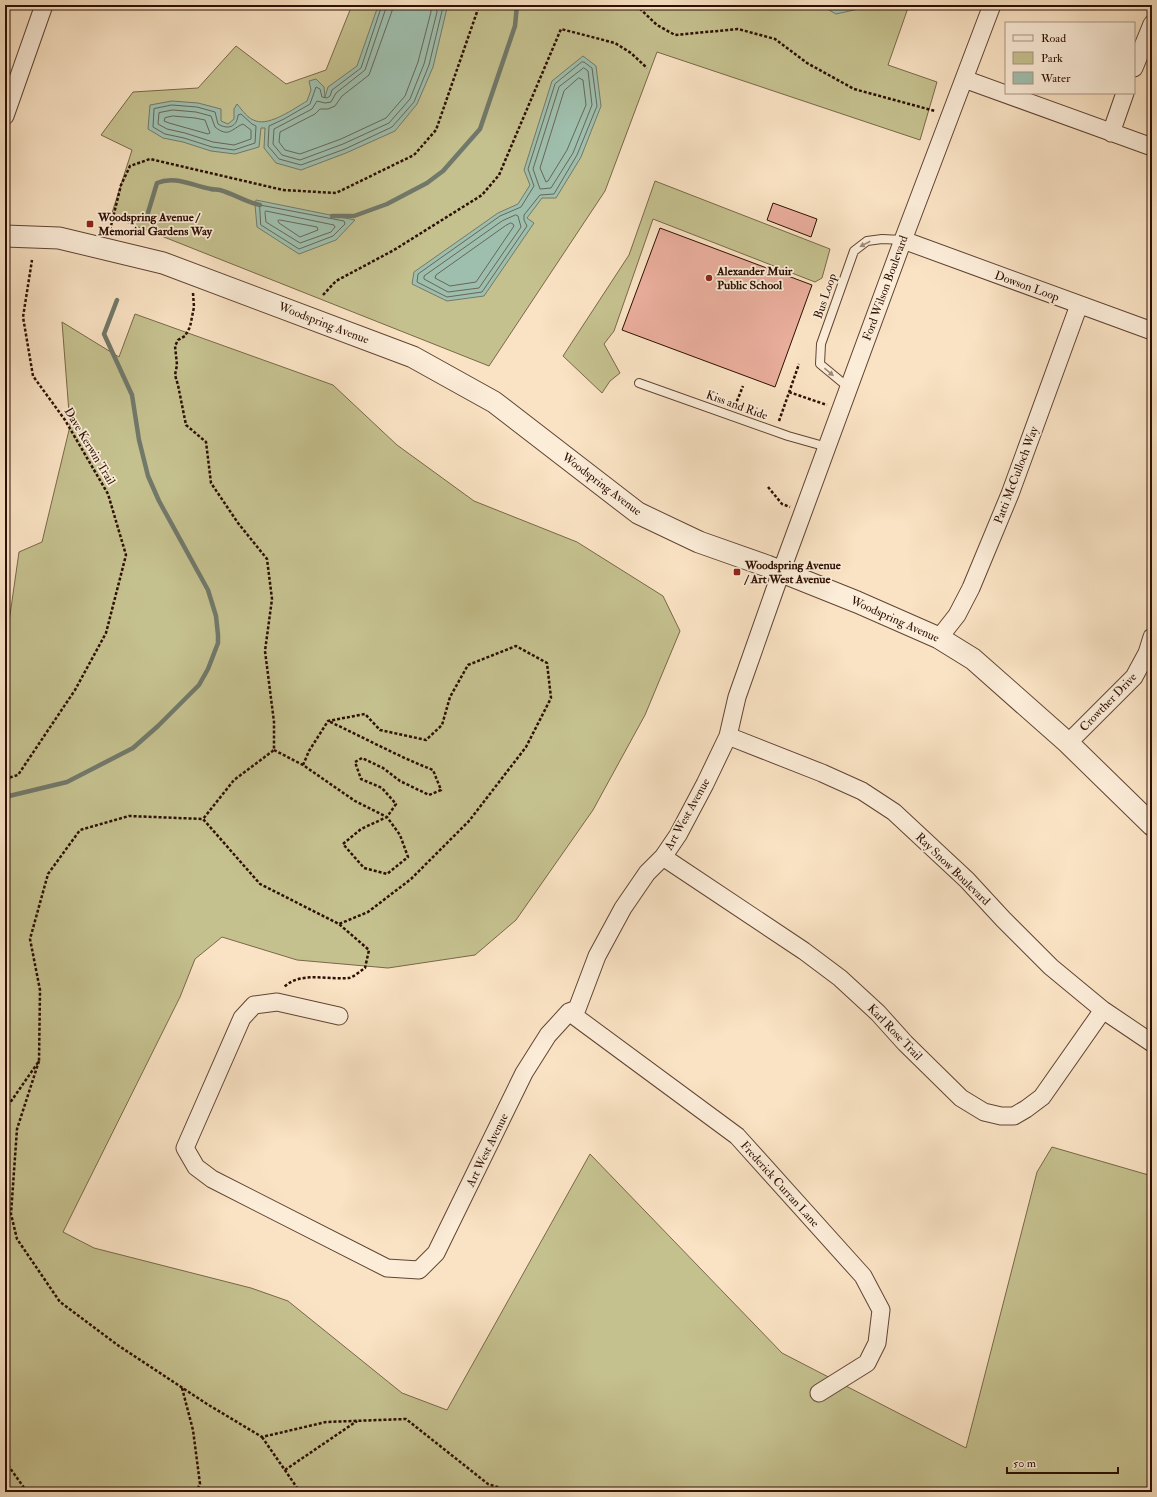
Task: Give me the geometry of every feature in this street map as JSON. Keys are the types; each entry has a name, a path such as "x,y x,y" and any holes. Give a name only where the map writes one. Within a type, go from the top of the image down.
{"street":[{"path":"5,116 44,5"},
{"name":"Ford Wilson Boulevard","path":"781,572 903,240 992,5"},
{"path":"1135,66 1152,24"},
{"path":"964,79 1152,147"},
{"path":"1111,133 1125,94"},
{"name":"Woodspring Avenue","path":"5,236 59,238 163,263 413,357 494,402 638,513 699,542 857,602 939,638 973,659 1068,743 1152,825"},
{"name":"Dowson Loop","path":"903,240 1152,331"},
{"name":"Patti McCulloch Way","path":"939,638 957,615 971,588 1010,494 1079,305"},
{"name":"Art West Avenue","path":"339,1016 277,1002 254,1005 242,1018 185,1148 196,1167 212,1179 386,1268 419,1270 436,1253 524,1073 548,1035 569,1012 577,1009 597,956 623,908 647,873 663,857 678,835 698,797 728,736 737,697 781,572"},
{"name":"Crowther Drive","path":"1068,743 1134,677 1147,653 1152,637"},
{"name":"Ray Snow Boulevard","path":"728,736 822,773 862,791 894,812 967,880 1051,967 1103,1010 1152,1043"},
{"name":"Karl Rose Trail","path":"663,857 804,951 840,978 878,1013 905,1043 961,1098 984,1112 1001,1116 1014,1116 1042,1097 1103,1010"},
{"name":"Frederick Curran Lane","path":"569,1012 737,1136 863,1276 881,1310 877,1343 867,1363 819,1393"}],"lane":[{"name":"Bus Loop","path":"849,388 820,364 821,344 854,251 867,241 882,239 903,240"},
{"name":"Kiss and Ride","path":"639,383 788,436 827,447"}],"path":[{"path":"110,230 120,184 130,166 150,159 283,190 336,193 414,155 436,130 478,9 478,5"},
{"path":"636,5 657,25 675,35 738,29 775,39 807,63 854,89 935,111"},
{"path":"323,294 336,281 394,250 482,195 499,175 561,29 615,43 631,52 647,68"},
{"name":"Dave Kerwin Trail","path":"5,779 18,775 79,684 106,633 126,555 108,494 65,420 33,376 23,317 32,260"},
{"path":"193,292 194,307 190,327 185,336 178,340 174,346 177,365 175,375 186,425 206,442 211,483 238,523 267,559 272,599 265,652 274,722 274,750"},
{"path":"779,422 799,364"},
{"path":"731,416 743,386"},
{"path":"789,392 827,405"},
{"path":"768,486 782,504 790,507"},
{"path":"304,765 309,751 328,721 365,714 380,730 426,740 442,725 450,697 468,665 516,646 548,663 551,698 526,747 469,821 411,879 368,912 339,924"},
{"path":"274,750 304,765 355,801 387,817 400,835 408,857 387,874 364,868 343,844 361,829 387,817 396,804 382,788 361,779 354,762 362,758 383,768 400,781 429,795 441,790 433,770 410,761 328,721"},
{"path":"203,819 234,780 274,750"},
{"path":"277,1002 281,990 289,982 307,977 350,978 365,968 369,950 339,924 260,884 203,819 129,816 80,830 48,874 30,939 40,990 39,1061 17,1129 11,1214 17,1239 60,1302 118,1346 262,1437 300,1492"},
{"path":"5,1110 39,1061"},
{"path":"182,1387 193,1430 200,1484 196,1492"},
{"path":"262,1437 326,1422 406,1419 488,1484 514,1492"},
{"path":"285,1470 358,1421"},
{"path":"5,1461 27,1492"}],"green space":[{"path":"352,5 909,5 888,65 937,82 920,140 657,52 605,191 489,366 111,216 132,150 101,135 133,92 198,88 236,46 286,84 326,70"},
{"path":"655,181 830,249 822,278 815,282 653,219 614,331 604,344 620,373 610,381 602,393 563,356 629,255"},
{"path":"135,314 333,385 397,445 474,501 577,542 663,596 680,631 645,715 593,810 516,920 475,955 388,968 297,960 222,937 195,959 180,997 63,1232 94,1248 251,1288 288,1301 402,1393 447,1410 590,1154 782,1353 966,1448 1037,1172 1052,1147 1152,1176 1152,1492 5,1492 5,650 19,552 42,542 70,426 62,322 119,357"}],"water":[{"path":"440,5 447,8 433,67 417,104 395,131 346,153 301,170 276,163 264,148 265,128 261,128 259,147 235,154 211,151 183,142 163,138 148,129 150,105 172,101 198,103 221,109 221,121 228,124 234,119 234,109 237,104 248,116 256,121 268,121 282,116 307,101 311,90 309,81 316,79 324,87 325,97 328,87 357,66 378,6"},
{"path":"820,5 864,5 863,8 836,14"},
{"path":"583,56 596,66 601,106 581,157 556,198 542,198 527,218 534,223 484,296 447,301 412,284 414,272 498,213 518,204 530,185 524,170 552,81"},
{"path":"256,200 355,220 336,240 299,254 257,227"}],"building":[{"path":"773,203 817,219 811,237 767,220"},
{"path":"660,228 812,285 775,387 622,330"}],"waterway":[{"path":"332,216 354,216 387,204 427,183 443,171 480,129 515,26 517,5"},
{"path":"147,216 157,183 170,180 220,190 260,205"},
{"path":"5,797 67,782 133,748 158,726 199,685 208,669 218,643 216,616 208,590 159,501 148,476 139,440 132,395 104,334 117,300"}],"place":[{"name":"Woodspring Avenue / Memorial Gardens Way","path":"90,224"},
{"name":"Alexander Muir Public School","path":"709,278"},
{"name":"Woodspring Avenue / Art West Avenue","path":"737,572"}]}
